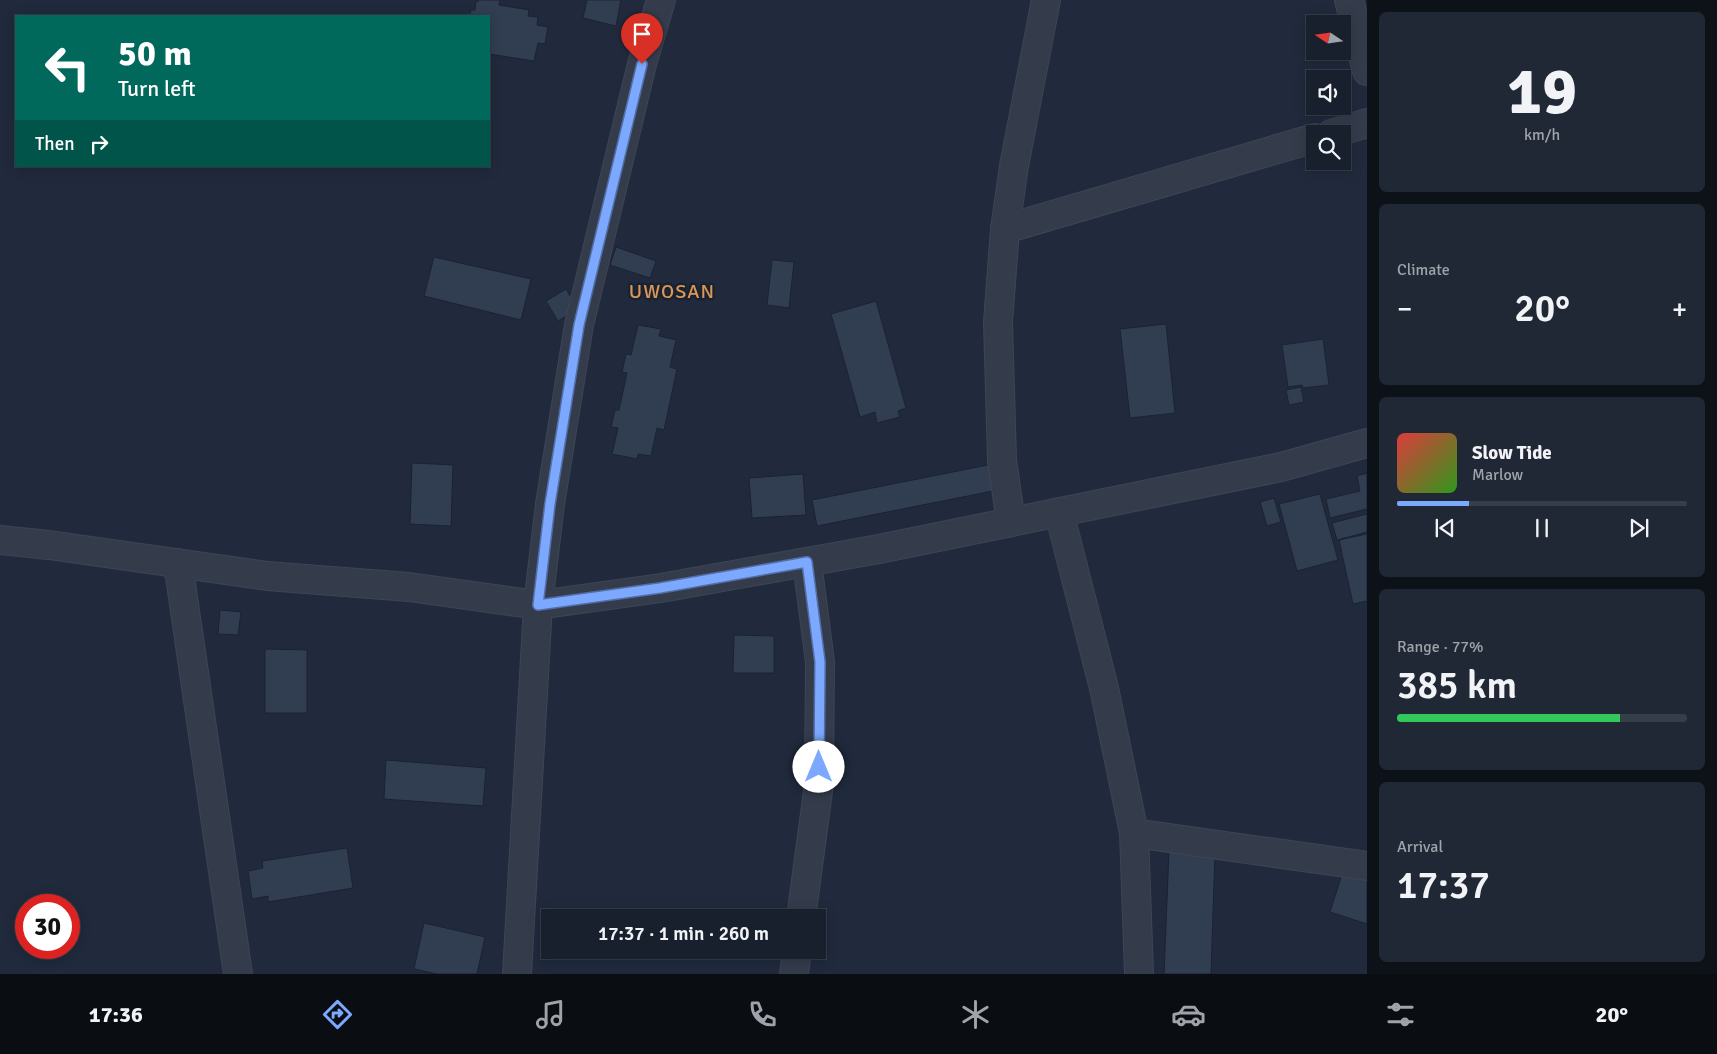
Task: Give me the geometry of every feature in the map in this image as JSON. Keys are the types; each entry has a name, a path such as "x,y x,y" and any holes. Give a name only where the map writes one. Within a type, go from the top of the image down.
{"street":[{"path":"517,974 538,605 550,504 579,325 642,64 661,0"},
{"path":"1011,522 1002,460 998,322 1005,229 1014,166 1046,0"},
{"path":"1349,0 1367,71"},
{"path":"1351,128 1367,123"},
{"path":"1005,229 1306,141"},
{"path":"0,540 178,562 268,576 409,587 538,605 660,588 807,562 1281,467 1367,443"},
{"path":"1059,512 1104,688 1134,833 1139,974"},
{"path":"178,562 238,974"},
{"path":"802,909 819,784 820,662 807,562"},
{"path":"1134,833 1367,866"},
{"path":"794,974 796,959"}],"building":[{"path":"478,0 500,0 499,5 529,10 528,16 538,17 537,25 548,27 545,44 538,43 534,61 490,54 490,15 470,15 471,10 475,10 476,1 478,2"},
{"path":"587,0 621,0 616,26 583,18"},
{"path":"616,247 656,261 650,278 610,265"},
{"path":"434,257 531,279 521,320 424,296"},
{"path":"772,260 794,262 789,308 767,305"},
{"path":"566,289 578,309 558,321 546,301"},
{"path":"876,301 906,408 898,411 900,417 877,423 875,412 860,417 831,314"},
{"path":"1166,324 1175,413 1130,418 1120,329"},
{"path":"638,325 661,329 659,336 676,340 670,367 677,369 664,430 657,428 651,456 638,454 637,459 612,454 618,428 611,427 615,410 619,410 627,373 622,372 626,354 631,355"},
{"path":"1323,339 1329,385 1303,388 1302,385 1288,387 1282,345"},
{"path":"1301,387 1304,402 1289,405 1286,390"},
{"path":"412,463 453,465 451,526 410,524"},
{"path":"993,464 998,490 817,526 812,500"},
{"path":"1367,473 1367,509 1330,518 1326,499 1360,491 1357,476"},
{"path":"803,474 806,515 752,518 749,478"},
{"path":"1320,494 1338,560 1297,571 1279,504"},
{"path":"1274,498 1281,522 1267,526 1260,502"},
{"path":"1367,514 1367,532 1337,540 1332,523"},
{"path":"1367,534 1367,601 1353,604 1339,540"},
{"path":"220,610 241,612 238,635 218,634"},
{"path":"734,635 774,636 774,673 733,673"},
{"path":"265,649 307,650 307,713 265,713"},
{"path":"386,760 486,768 483,806 384,799"},
{"path":"347,848 353,888 268,902 268,896 252,899 248,871 263,868 262,861"},
{"path":"1169,851 1215,852 1211,974 1164,974"},
{"path":"1345,865 1367,872 1367,924 1330,912"},
{"path":"424,923 485,937 477,974 437,974 414,969"}],"district":[{"name":"UWOSAN","path":"672,291"}],"route":[{"path":"642,64 579,325 550,504 538,605 660,588 807,562 820,662 819,767"}]}
